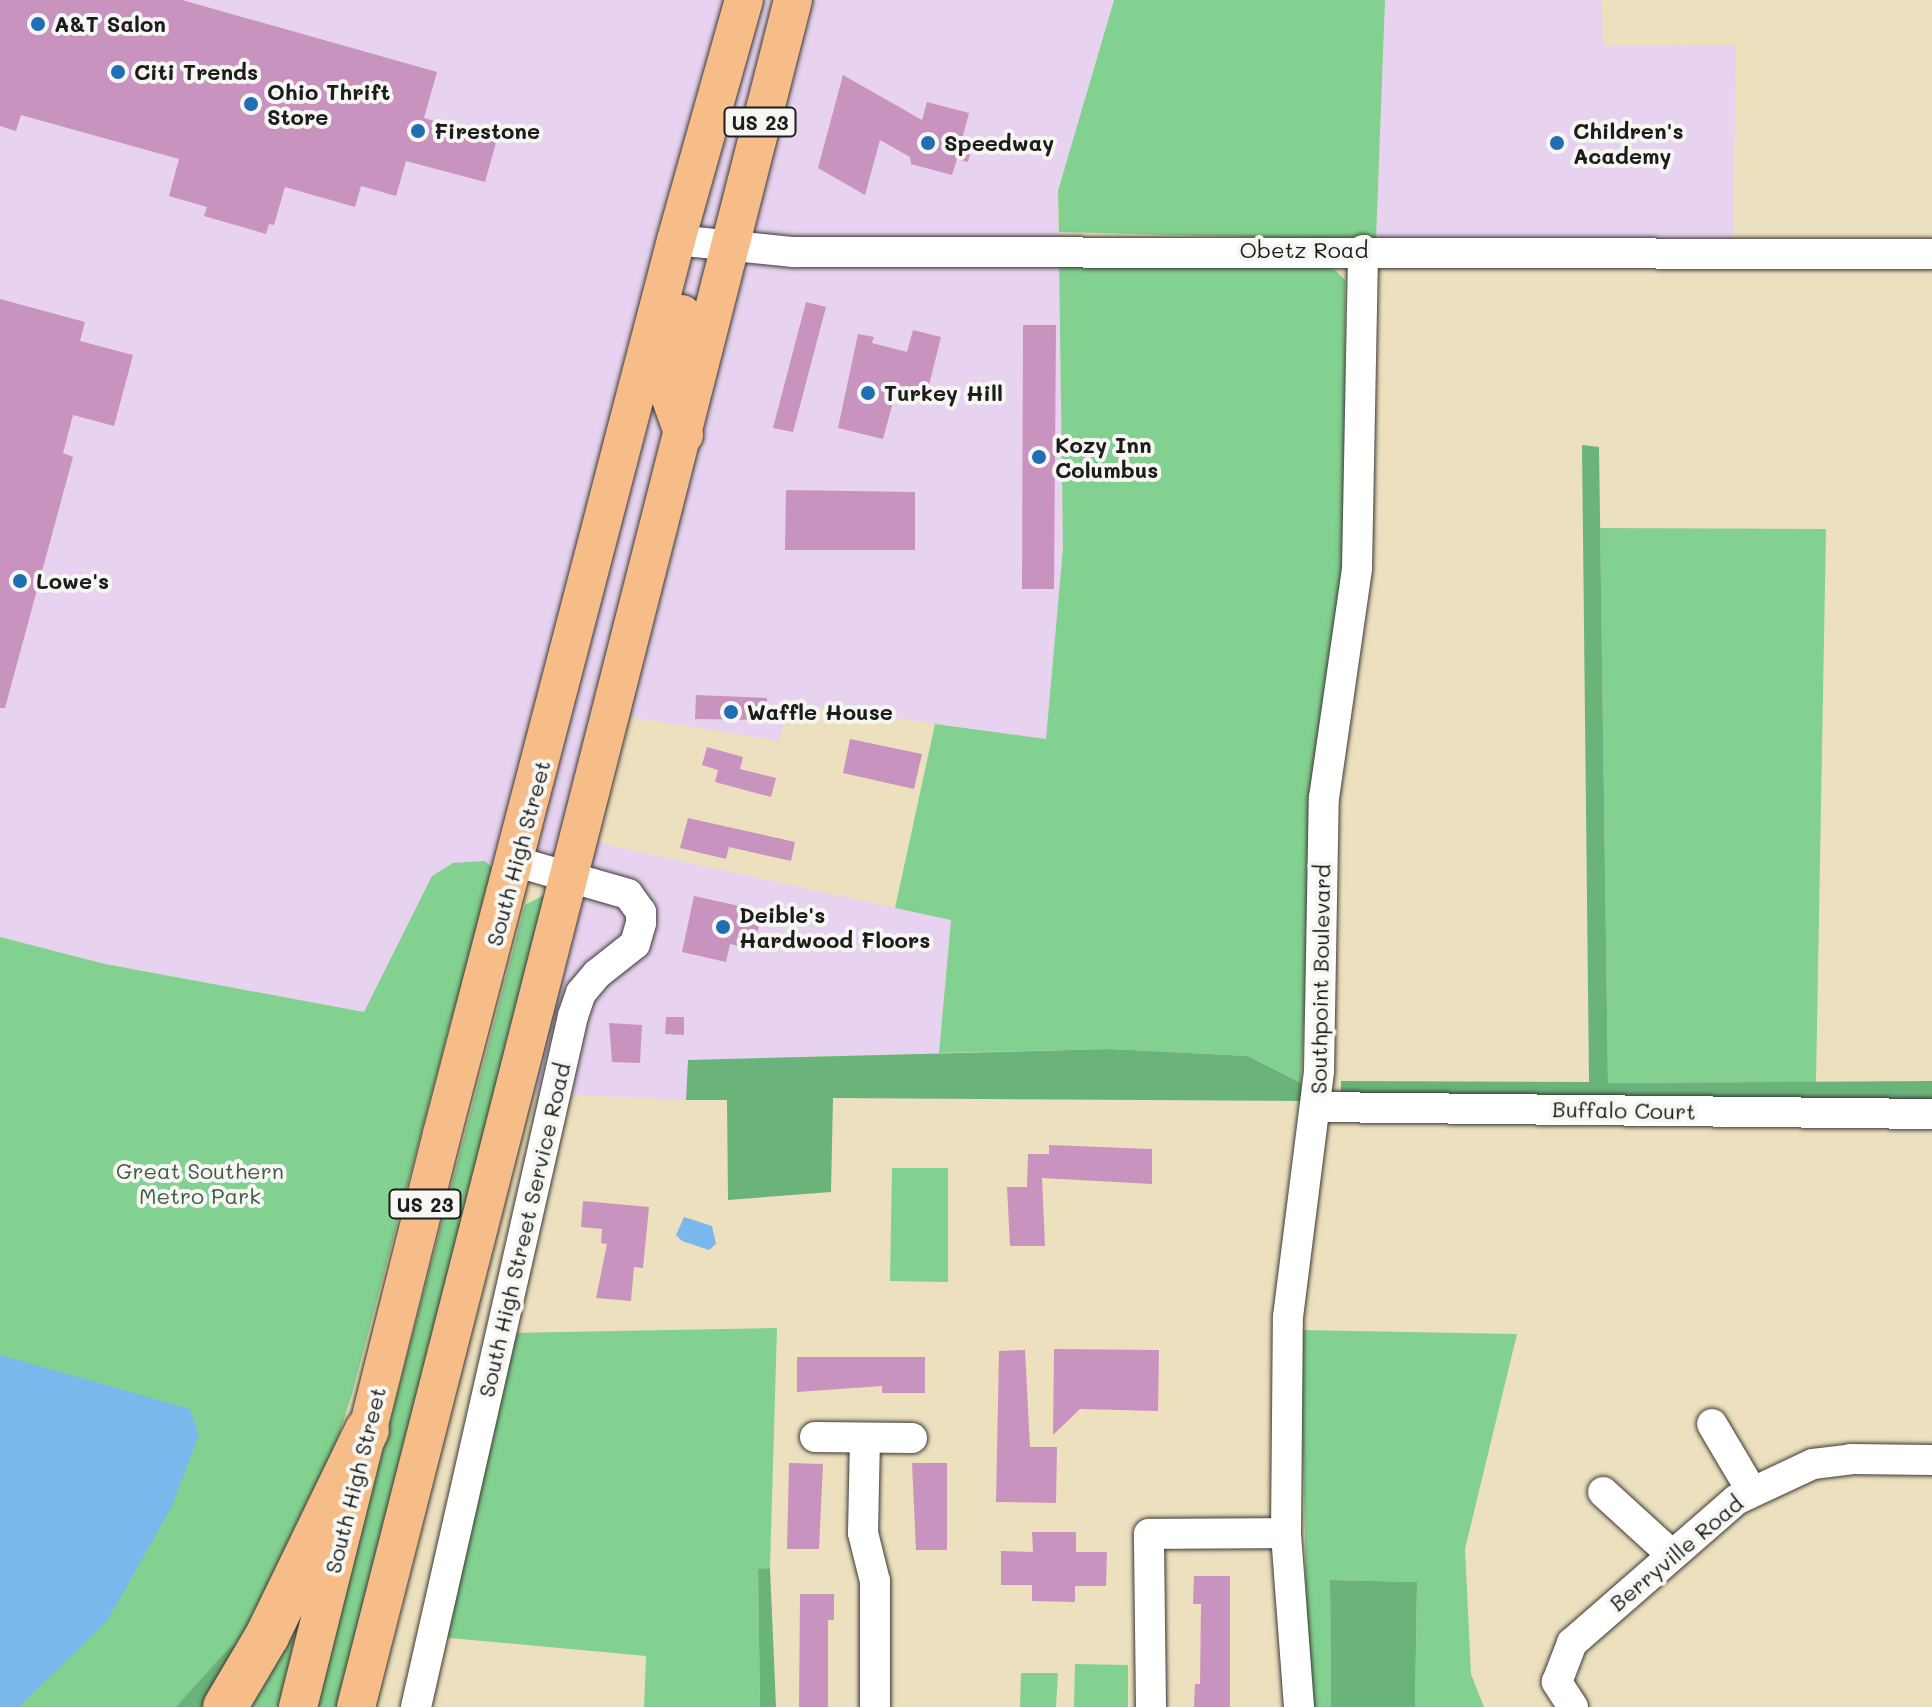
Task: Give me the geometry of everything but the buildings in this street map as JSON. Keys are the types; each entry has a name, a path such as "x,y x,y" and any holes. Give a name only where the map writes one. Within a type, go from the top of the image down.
{"highway":[{"path":"225,1707 267,1636 367,1430"}],"main road":[{"name":"South High Street","path":"298,1707 676,240 744,0"},
{"name":"US 23","path":"356,1707 793,0"},
{"path":"676,240 691,266 691,280 667,388 684,435"}],"street":[{"name":"Obetz Road","path":"676,240 793,252 1363,250 1932,254"},
{"name":"Southpoint Boulevard","path":"1299,1707 1286,1533 1288,1317 1296,1227 1316,1107 1324,798 1357,568 1363,250"},
{"name":"South High Street Service Road","path":"416,1707 573,1016 581,993 628,952 640,934 641,912 628,894 517,862"},
{"name":"Buffalo Court","path":"1316,1107 1932,1114"},
{"path":"1712,1424 1751,1490"},
{"path":"815,1437 912,1438"},
{"path":"865,1438 863,1533 875,1581 875,1707"},
{"name":"Berryville Road","path":"1567,1699 1559,1671 1572,1643 1671,1554 1751,1490 1813,1464 1851,1459 1932,1460"},
{"path":"1603,1492 1671,1554"},
{"path":"1151,1707 1149,1534 1286,1533"}],"shaded area":[{"path":"0,0 1114,0 1058,191 1063,548 1046,740 790,703 779,741 624,716 594,842 951,920 939,1053 689,1060 686,1100 534,1093 580,896 497,872 432,876 365,1012 105,964 0,937"},
{"name":"Children's Academy","path":"1385,0 1602,0 1603,46 1736,45 1733,242 1376,240"}],"green space":[{"path":"1114,0 1385,0 1376,240 1059,232 1058,191"},
{"path":"1059,259 1325,260 1345,280 1345,565 1316,782 1301,1083 1248,1056 1110,1049 939,1053 951,920 895,908 935,724 1046,739 1063,548"},
{"path":"1582,445 1599,447 1608,1083 1932,1081 1932,1105 1341,1101 1341,1081 1589,1082"},
{"path":"1600,528 1826,529 1816,1082 1608,1083"},
{"name":"Great Southern Metro Park","path":"485,861 497,872 450,1024 352,1394 322,1486 214,1707 0,1707 0,937 105,964 364,1012 432,876 453,863"},
{"path":"550,892 341,1707 315,1707 525,905"},
{"path":"1110,1049 1248,1056 1301,1083 1301,1101 833,1098 831,1192 728,1200 727,1100 686,1100 688,1060"},
{"path":"892,1168 948,1168 948,1282 890,1281"},
{"path":"777,1328 770,1568 758,1570 760,1707 644,1707 646,1656 439,1637 508,1333"},
{"path":"1300,1330 1517,1334 1465,1549 1471,1674 1484,1707 1415,1707 1417,1582 1330,1580 1331,1707 1309,1707"},
{"path":"770,1568 776,1707 760,1707 758,1569"},
{"path":"1330,1580 1417,1582 1415,1707 1331,1707"},
{"path":"299,1620 280,1707 247,1707"},
{"path":"258,1631 214,1707 176,1707 228,1649"},
{"path":"1075,1664 1128,1665 1128,1707 1074,1707"},
{"path":"1021,1673 1058,1673 1056,1707 1020,1707"}],"water":[{"path":"684,1217 712,1226 716,1244 709,1250 682,1241 676,1235"},
{"path":"0,1355 190,1409 199,1435 172,1506 107,1621 19,1707 0,1707"}],"place":[{"name":"A&T Salon","path":"38,24"},
{"name":"Citi Trends","path":"118,72"},
{"name":"Ohio Thrift Store","path":"251,104"},
{"name":"Firestone","path":"418,131"},
{"name":"Speedway","path":"928,143"},
{"name":"Children's Academy","path":"1557,143"},
{"name":"Turkey Hill","path":"868,393"},
{"name":"Kozy Inn Columbus","path":"1039,457"},
{"name":"Lowe's","path":"20,581"},
{"name":"Waffle House","path":"731,712"},
{"name":"Deible's Hardwood Floors","path":"723,927"}]}
